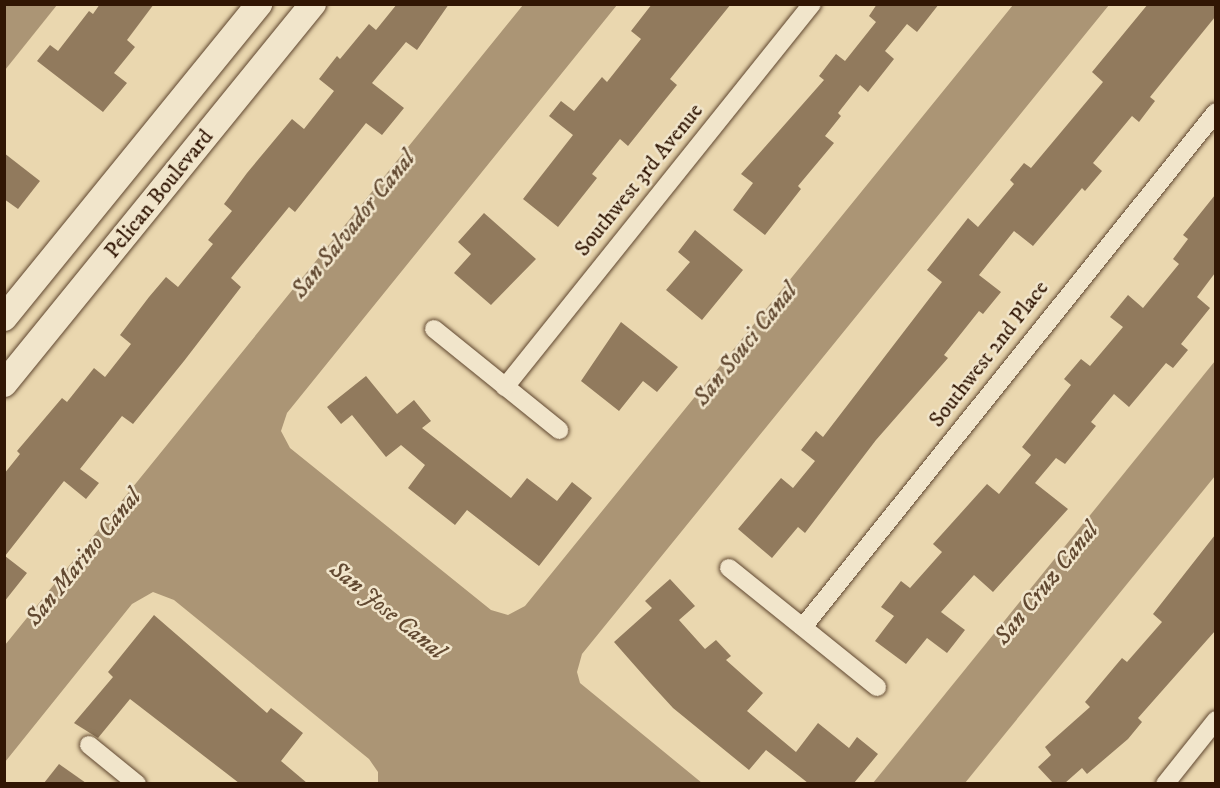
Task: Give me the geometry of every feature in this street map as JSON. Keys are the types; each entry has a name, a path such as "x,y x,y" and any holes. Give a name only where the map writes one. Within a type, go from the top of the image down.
{"street":[{"name":"Pelican Boulevard","path":"4,318 259,4"},
{"name":"Pelican Boulevard","path":"7,375 313,4"},
{"name":"Southwest 3rd Avenue","path":"505,387 812,4"},
{"name":"Southwest 2nd Place","path":"803,627 1215,112"},
{"path":"434,329 559,430"},
{"path":"729,568 877,687"},
{"path":"1164,783 1215,720"},
{"path":"88,745 137,783"}],"water":[{"path":"4,5 57,5 5,70"},
{"path":"523,5 617,5 287,413 281,431 290,448 491,610 508,615 525,606 1013,5 1109,5 582,654 577,672 580,683 702,783 378,783 378,772 369,759 174,600 153,592 132,604 5,762 5,645"},
{"name":"San Cruz Canal","path":"1215,361 1215,476 965,783 873,783"}],"building":[{"path":"100,4 154,4 127,40 135,47 114,73 127,83 103,112 37,61 50,45 58,51 89,11 93,14"},
{"path":"397,4 449,4 417,50 406,42 372,83 404,108 382,135 366,123 295,212 289,207 231,278 241,287 184,361 133,424 122,416 80,469 99,483 86,499 64,481 5,556 27,573 4,602 4,474 20,454 17,451 62,398 67,402 94,368 105,377 131,344 120,335 149,297 166,277 178,287 213,244 208,240 232,211 224,204 247,173 292,119 304,129 334,91 319,79 337,56 340,59 369,24 376,30"},
{"path":"652,4 731,4 670,79 677,85 628,146 620,139 592,174 597,178 558,227 523,199 573,135 549,116 561,101 574,111 602,77 607,82 641,39 631,31"},
{"path":"877,4 939,4 917,32 907,24 885,51 894,59 868,92 860,85 838,113 841,116 825,136 834,143 798,186 801,189 765,235 733,210 753,183 741,174 824,80 819,76 836,54 845,61 876,22 869,16"},
{"path":"1148,4 1215,4 1215,17 1150,97 1155,101 1139,122 1132,116 1093,163 1102,171 1085,191 1082,188 1033,246 1014,231 979,275 1001,292 983,314 979,311 944,355 948,358 876,440 805,533 798,527 772,558 738,529 781,478 793,488 815,461 801,450 816,431 823,437 942,282 927,270 968,218 978,227 1014,184 1010,180 1024,163 1031,168 1103,82 1092,72"},
{"path":"4,153 40,181 18,209 4,199"},
{"path":"1215,195 1215,273 1197,297 1210,308 1181,344 1188,350 1173,368 1166,363 1129,407 1114,394 1091,422 1096,426 1065,464 1056,458 1035,483 1068,509 993,592 974,575 941,612 965,630 947,653 927,638 906,664 875,641 894,616 881,607 901,581 910,588 942,552 933,544 987,484 999,494 1031,455 1022,447 1071,385 1064,379 1081,359 1090,366 1123,327 1110,317 1128,295 1143,308 1179,264 1173,259 1188,239 1183,235"},
{"path":"484,213 536,259 491,305 454,273 471,254 458,242"},
{"path":"695,230 743,270 702,320 666,290 690,262 678,252"},
{"path":"621,322 678,367 657,392 643,381 619,411 581,381"},
{"path":"366,376 397,414 414,400 431,421 422,428 511,498 527,478 557,501 572,482 592,498 539,566 467,510 455,525 408,488 425,465 401,445 386,457 352,415 341,424 327,407"},
{"path":"1215,535 1215,631 1138,718 1142,722 1128,739 1087,774 1082,768 1065,783 1053,783 1038,767 1051,755 1045,747 1090,707 1085,702 1122,658 1127,662 1162,622 1153,614"},
{"path":"670,579 695,606 679,620 705,649 716,640 731,656 726,660 763,693 747,711 796,752 818,723 849,748 857,737 878,754 854,783 808,783 766,750 749,770 673,708 651,684 614,642 652,608 645,601"},
{"path":"154,615 267,713 271,708 303,733 281,761 307,783 239,783 130,699 98,738 74,723 113,677 108,672"},
{"path":"59,764 86,783 44,783"}],"water label":[{"name":"San Salvador Canal","path":"354,225"},
{"name":"San Souci Canal","path":"746,345"},
{"name":"San Marino Canal","path":"84,558"},
{"name":"San Jose Canal","path":"387,611"}]}
